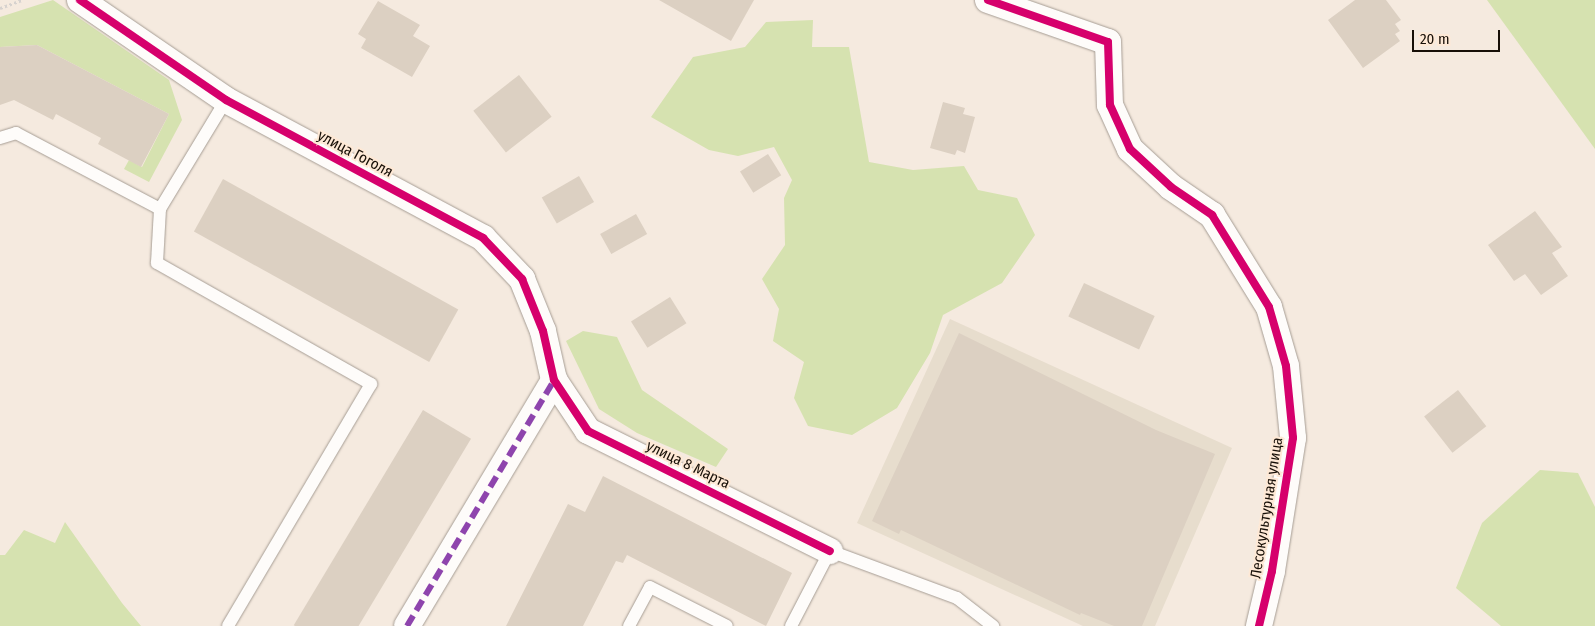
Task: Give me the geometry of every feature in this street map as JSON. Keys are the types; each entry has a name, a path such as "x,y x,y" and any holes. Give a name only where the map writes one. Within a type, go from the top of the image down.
{"street":[{"name":"улица Гоголя","path":"80,0 226,100 483,238 522,279 543,331 554,380"},
{"name":"Лесокультурная улица","path":"988,0 1108,42 1110,105 1130,149 1170,187 1212,215 1269,307 1286,366 1293,438 1272,572 1259,626"},
{"name":"улица 8 Марта","path":"554,380 588,431 830,551"},
{"path":"407,626 554,380"}],"lane":[{"path":"226,100 160,209 157,263 371,384 228,626"},
{"path":"0,138 16,133 160,209"},
{"path":"791,626 830,551 957,598 993,626"},
{"path":"629,626 650,587 727,626"}],"path":[{"path":"0,8 22,0"}],"shaded area":[{"path":"950,319 1232,448 1155,626 1083,626 857,523"}],"green space":[{"path":"53,0 169,80 182,120 149,182 124,169 129,160 142,167 169,114 37,45 0,47 0,17"},
{"path":"1487,0 1595,0 1595,149"},
{"path":"813,20 812,47 849,47 869,162 913,170 964,166 978,190 1017,198 1035,235 1002,283 943,315 930,353 897,408 852,435 808,426 794,398 804,362 773,341 779,309 762,279 785,245 784,198 792,180 774,147 738,156 709,150 651,117 693,57 745,47 766,22"},
{"path":"583,331 617,337 642,390 728,449 716,467 637,433 599,409 566,341"},
{"path":"1540,470 1578,473 1595,507 1595,626 1501,626 1456,588 1482,523"},
{"path":"65,522 122,603 141,626 0,626 0,555 5,555 24,530 55,543"}],"building":[{"path":"659,0 754,0 731,41"},
{"path":"1355,0 1386,0 1401,20 1395,24 1400,31 1395,34 1400,41 1363,68 1328,20"},
{"path":"378,1 420,25 413,36 430,46 412,77 361,48 366,39 358,34"},
{"path":"37,45 169,114 141,167 98,144 101,138 56,114 53,120 14,100 0,105 0,47"},
{"path":"519,75 552,117 506,152 473,111"},
{"path":"943,102 965,108 963,114 975,117 965,153 957,150 955,155 930,148"},
{"path":"768,154 781,175 753,193 740,171"},
{"path":"579,176 594,202 557,223 542,198"},
{"path":"223,179 458,309 429,362 194,231"},
{"path":"1535,211 1562,247 1552,253 1568,276 1541,295 1525,274 1514,281 1488,245"},
{"path":"636,214 647,234 611,254 600,234"},
{"path":"1084,283 1155,316 1139,349 1068,317"},
{"path":"670,297 686,323 647,348 631,321"},
{"path":"959,333 1156,430 1215,454 1142,626 1114,626 1081,613 1080,615 901,530 899,534 872,521"},
{"path":"1458,390 1486,426 1452,453 1424,416"},
{"path":"423,410 471,439 359,626 294,625"},
{"path":"603,476 792,573 766,626 627,555 623,563 616,561 583,626 506,626 568,504 585,512"}],"marked path":[{"path":"407,626 554,380"}],"cycle path":[{"path":"80,0 226,100 483,238 522,279 543,331 554,380 588,431 830,551"},
{"path":"988,0 1108,42 1110,105 1130,149 1171,187 1212,215 1269,307 1286,366 1293,438 1272,571 1259,626"}]}
